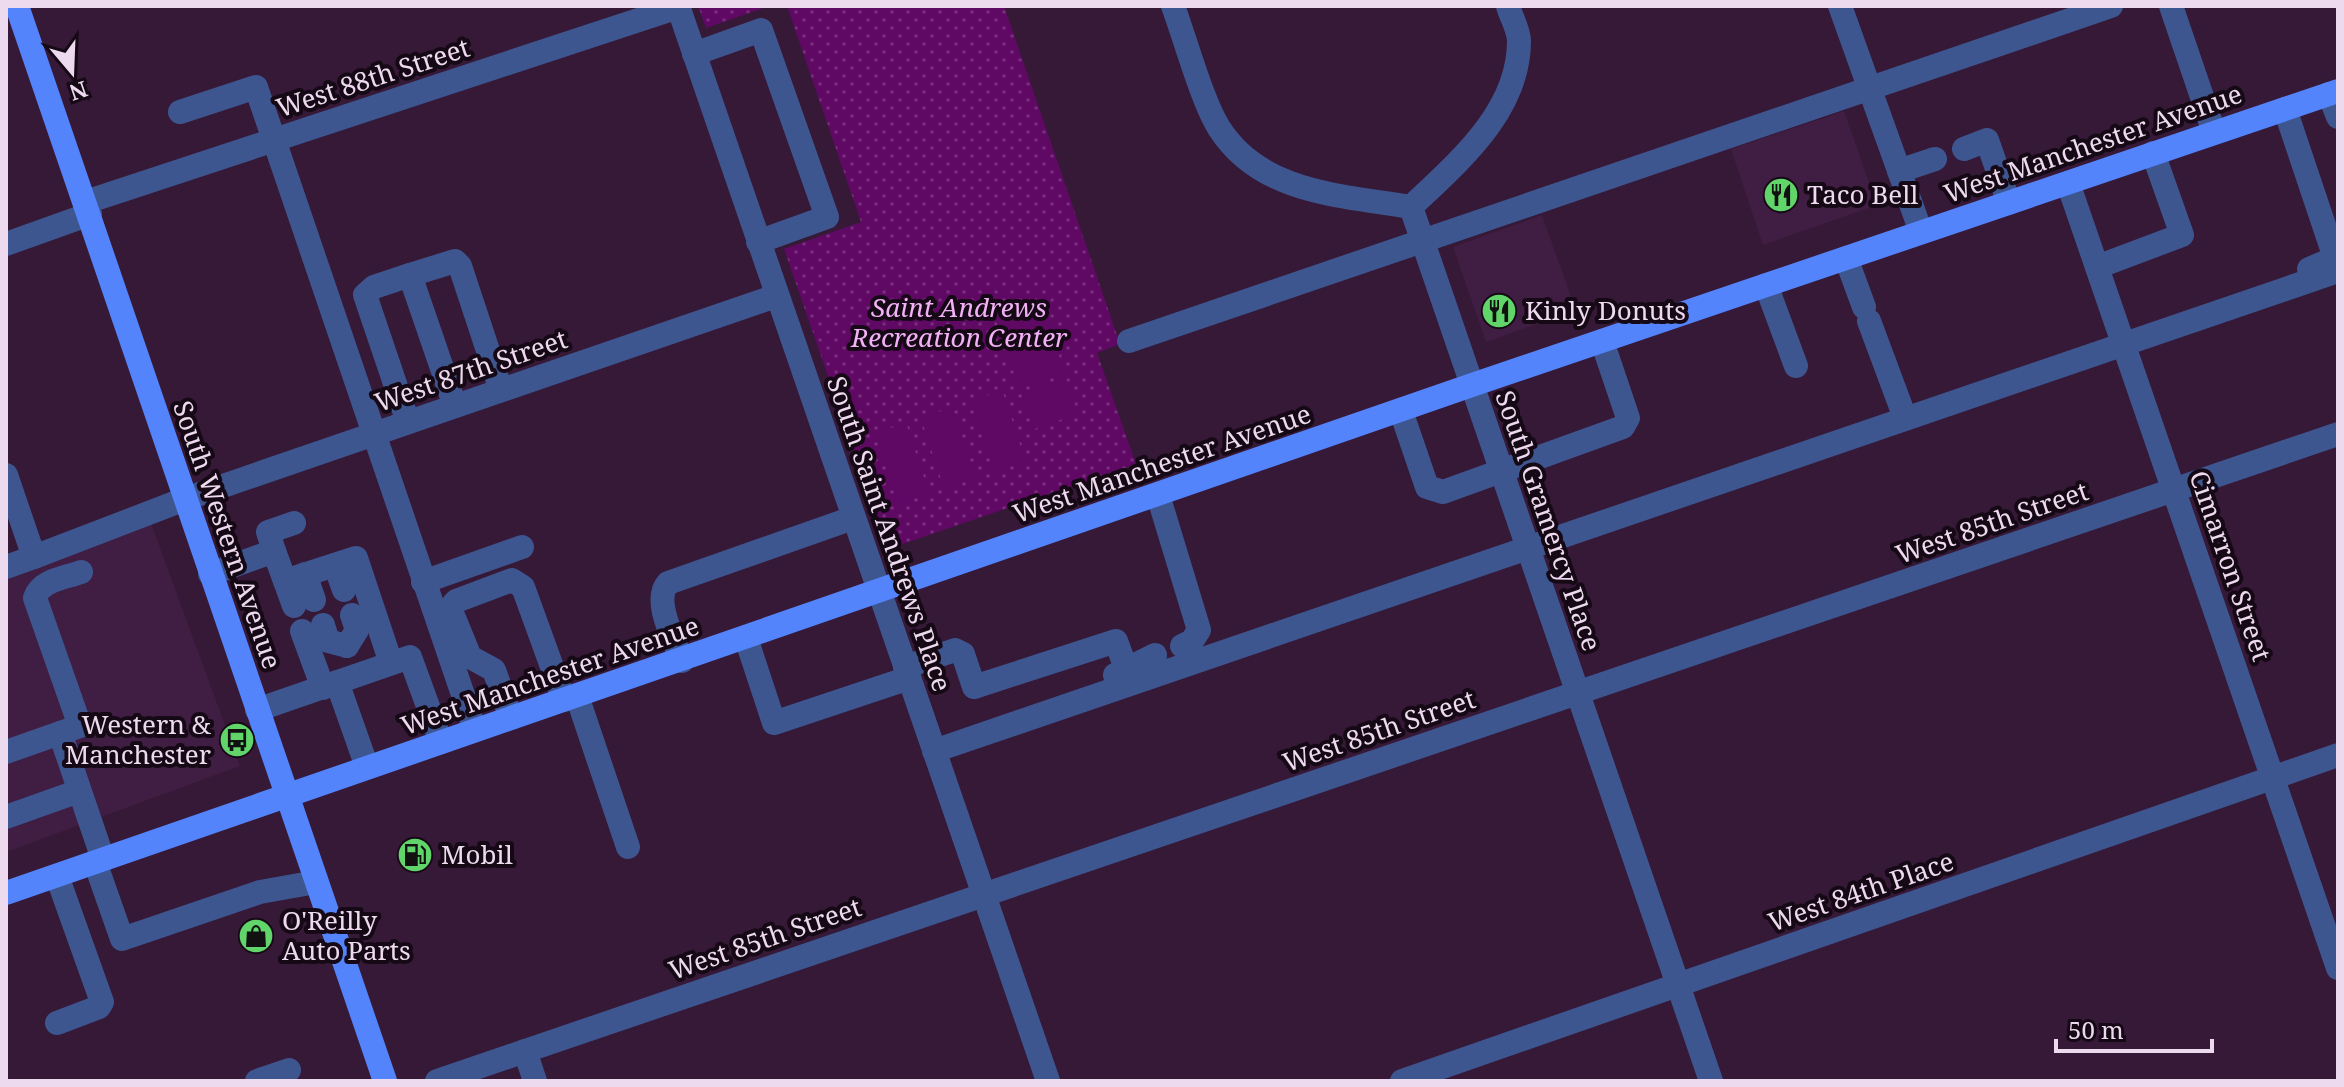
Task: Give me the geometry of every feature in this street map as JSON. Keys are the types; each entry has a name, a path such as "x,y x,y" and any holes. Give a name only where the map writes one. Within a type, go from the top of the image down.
{"main road":[{"name":"South Western Avenue","path":"17,6 385,1081"},
{"name":"West Manchester Avenue","path":"6,893 1472,385 2334,93"}],"street":[{"name":"West 88th Street","path":"6,244 88,208 274,140 678,6"},
{"name":"South Saint Andrews Place","path":"678,6 1048,1081"},
{"path":"1173,6 1217,126 1246,163 1300,188 1411,207 1479,140 1503,104 1515,73 1519,39 1508,6"},
{"path":"1840,6 1921,232"},
{"path":"1129,341 2111,6"},
{"path":"2171,6 2214,132"},
{"path":"694,54 761,30 827,217 758,242"},
{"path":"180,112 256,87 475,730"},
{"path":"2334,93 2338,117"},
{"path":"2285,109 2335,258 2305,271"},
{"path":"1964,149 1987,140 2009,203"},
{"path":"2097,267 2182,235 2153,153"},
{"path":"1899,171 1935,159"},
{"name":"Cimarron Street","path":"2068,183 2338,968"},
{"name":"South Gramercy Place","path":"1411,207 1711,1081"},
{"path":"1846,258 1901,407"},
{"path":"408,422 365,295 374,287 455,261 460,266 501,390"},
{"path":"932,744 1528,547 2338,271"},
{"path":"410,275 455,406"},
{"path":"1766,285 1796,366"},
{"name":"West 87th Street","path":"6,567 185,499 776,296"},
{"path":"1401,411 1427,487 1443,492 1502,472 1623,427 1628,418 1602,341"},
{"name":"West 85th Street","path":"437,1081 2338,434"},
{"path":"6,475 34,557"},
{"path":"1158,495 1199,630 1192,641 1182,646"},
{"path":"682,661 664,609 662,595 668,583 853,518"},
{"path":"294,523 268,532 274,551 295,578 304,603"},
{"path":"423,582 522,547"},
{"path":"210,574 274,551"},
{"path":"295,578 356,558 391,663"},
{"path":"335,565 344,590"},
{"path":"81,572 44,584 35,598 70,729 79,791 122,939 260,892 316,882"},
{"path":"511,718 494,670 470,657 450,608 451,603 517,581 523,587 571,698 628,847"},
{"path":"339,682 347,646 357,630 352,615"},
{"path":"347,646 328,641 312,628 339,682 367,767"},
{"path":"746,638 774,723 907,672 955,650 963,654 974,687 1116,641 1127,671"},
{"path":"932,744 1127,671 1155,655"},
{"path":"257,710 410,657 441,742"},
{"path":"6,752 70,729"},
{"name":"West 84th Place","path":"1402,1081 2338,755"},
{"path":"6,817 79,791"},
{"path":"57,876 102,1002 99,1007 57,1023"},
{"path":"525,1051 535,1081"},
{"path":"257,1081 289,1070"}],"shaded area":[{"path":"1844,111 1877,205 1763,245 1731,149"},
{"path":"1542,215 1576,310 1486,342 1453,247"},
{"path":"145,507 240,766 6,852 6,558"}],"green space":[{"path":"698,6 769,6 706,28"},
{"name":"Saint Andrews Recreation Center","path":"787,6 1004,6 1120,344 1097,353 1136,464 888,549 784,249 861,222"},
{"path":"1039,298 1065,373 1019,388 994,314"},
{"path":"1066,378 1078,414 1034,429 1022,393"},
{"path":"1002,390 1025,460 994,471 971,401"},
{"path":"952,407 975,477 944,488 921,418"},
{"path":"906,423 929,493 898,503 875,433"}],"place":[{"name":"Taco Bell","path":"1781,195"},
{"name":"Kinly Donuts","path":"1499,311"},
{"name":"Western & Manchester","path":"237,740"},
{"name":"Mobil","path":"415,855"},
{"name":"O'Reilly Auto Parts","path":"256,936"}]}
